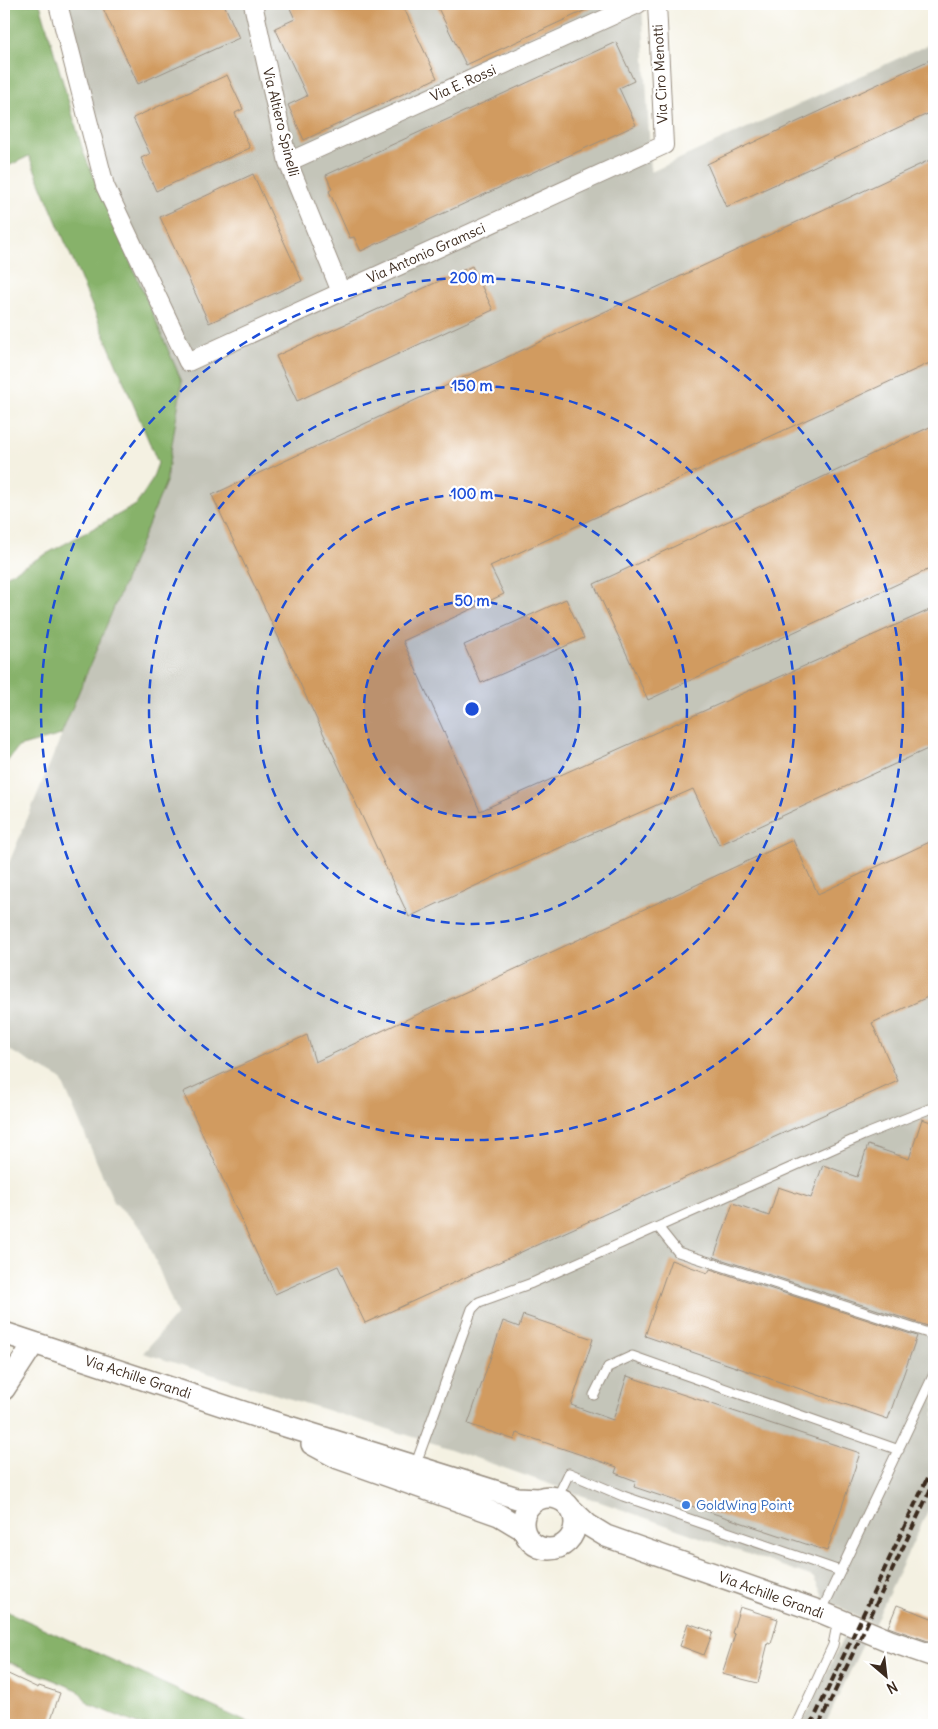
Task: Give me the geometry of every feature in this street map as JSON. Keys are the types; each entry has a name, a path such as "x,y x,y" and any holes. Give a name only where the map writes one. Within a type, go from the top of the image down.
{"street":[{"name":"Via Antonio Gramsci","path":"58,4 105,186 188,362 664,145"},
{"name":"Via Altiero Spinelli","path":"253,4 288,162 341,292"},
{"name":"Via E. Rossi","path":"288,162 638,4"},
{"name":"Via Ciro Menotti","path":"657,4 664,145"},
{"name":"Via Achille Grandi","path":"4,1333 273,1422 517,1498 556,1502 606,1536 934,1656"},
{"path":"4,1389 34,1343"},
{"name":"Via Achille Grandi","path":"273,1422 338,1458 499,1515 524,1530 530,1541 543,1548 559,1547 567,1542 606,1536"},
{"path":"524,1530 523,1517 531,1504 556,1502 575,1524 571,1537 567,1542"}],"lane":[{"path":"415,1466 472,1309 479,1302 532,1283 864,1135 934,1107"},
{"path":"658,1228 678,1252 934,1335"},
{"path":"594,1395 608,1367 632,1356 899,1450"},
{"path":"796,1725 833,1645 829,1616 840,1571 934,1374"},
{"path":"556,1502 569,1473 623,1496 840,1571"}],"shaded area":[{"path":"52,4 642,4 651,172 934,42 934,1498 874,1625 825,1599 813,1577 436,1444 143,1353 177,1314 143,1230 114,1202 61,1079 9,1050 4,1042 4,875 166,482 182,382 100,188"},
{"path":"845,1634 864,1642 825,1725 802,1725"}],"green space":[{"path":"4,4 40,4 84,154 182,382 166,482 61,735 18,747 4,766 4,577 136,505 151,482 158,463 29,156 4,168"},
{"path":"4,1610 246,1722 259,1725 140,1725 89,1704 78,1690 4,1660"}],"building":[{"path":"101,4 224,4 239,38 138,84"},
{"path":"288,4 402,4 437,78 304,140 288,105 307,96 275,28 295,19"},
{"path":"436,4 599,4 466,65"},
{"path":"616,42 634,81 619,88 636,125 361,251 354,237 350,238 329,191 332,189 326,175"},
{"path":"934,58 934,111 726,207 707,164"},
{"path":"227,75 243,109 235,113 250,148 156,191 141,158 150,154 133,118"},
{"path":"934,158 934,361 490,566 504,594 403,641 480,811 934,608 934,746 719,845 693,789 507,871 409,917 212,495"},
{"path":"253,174 302,281 209,323 160,217"},
{"path":"472,266 493,310 297,401 276,356"},
{"path":"934,425 934,567 648,700 594,584"},
{"path":"566,599 584,638 481,683 464,645"},
{"path":"793,840 818,894 934,840 934,994 872,1023 898,1081 365,1323 338,1266 275,1294 183,1092 307,1035 315,1062"},
{"path":"922,1119 934,1123 934,1328 714,1257 733,1203 769,1216 778,1187 811,1198 823,1165 857,1177 868,1145 909,1159"},
{"path":"671,1260 708,1273 710,1269 917,1336 888,1419 645,1336"},
{"path":"523,1315 593,1339 571,1405 613,1420 627,1376 860,1453 827,1551 634,1487 636,1481 615,1473 617,1467 517,1433 515,1440 468,1424 503,1321 519,1327"},
{"path":"897,1605 934,1619 934,1643 888,1627"},
{"path":"740,1607 778,1619 771,1644 768,1643 758,1683 722,1674 735,1634 732,1633"},
{"path":"688,1623 713,1632 704,1655 680,1646"},
{"path":"4,1672 38,1688 39,1686 60,1693 49,1725 17,1725 4,1719"}],"railway":[{"path":"811,1725 934,1464"},
{"path":"819,1725 934,1482"}],"place":[{"name":"GoldWing Point","path":"686,1505"}]}
